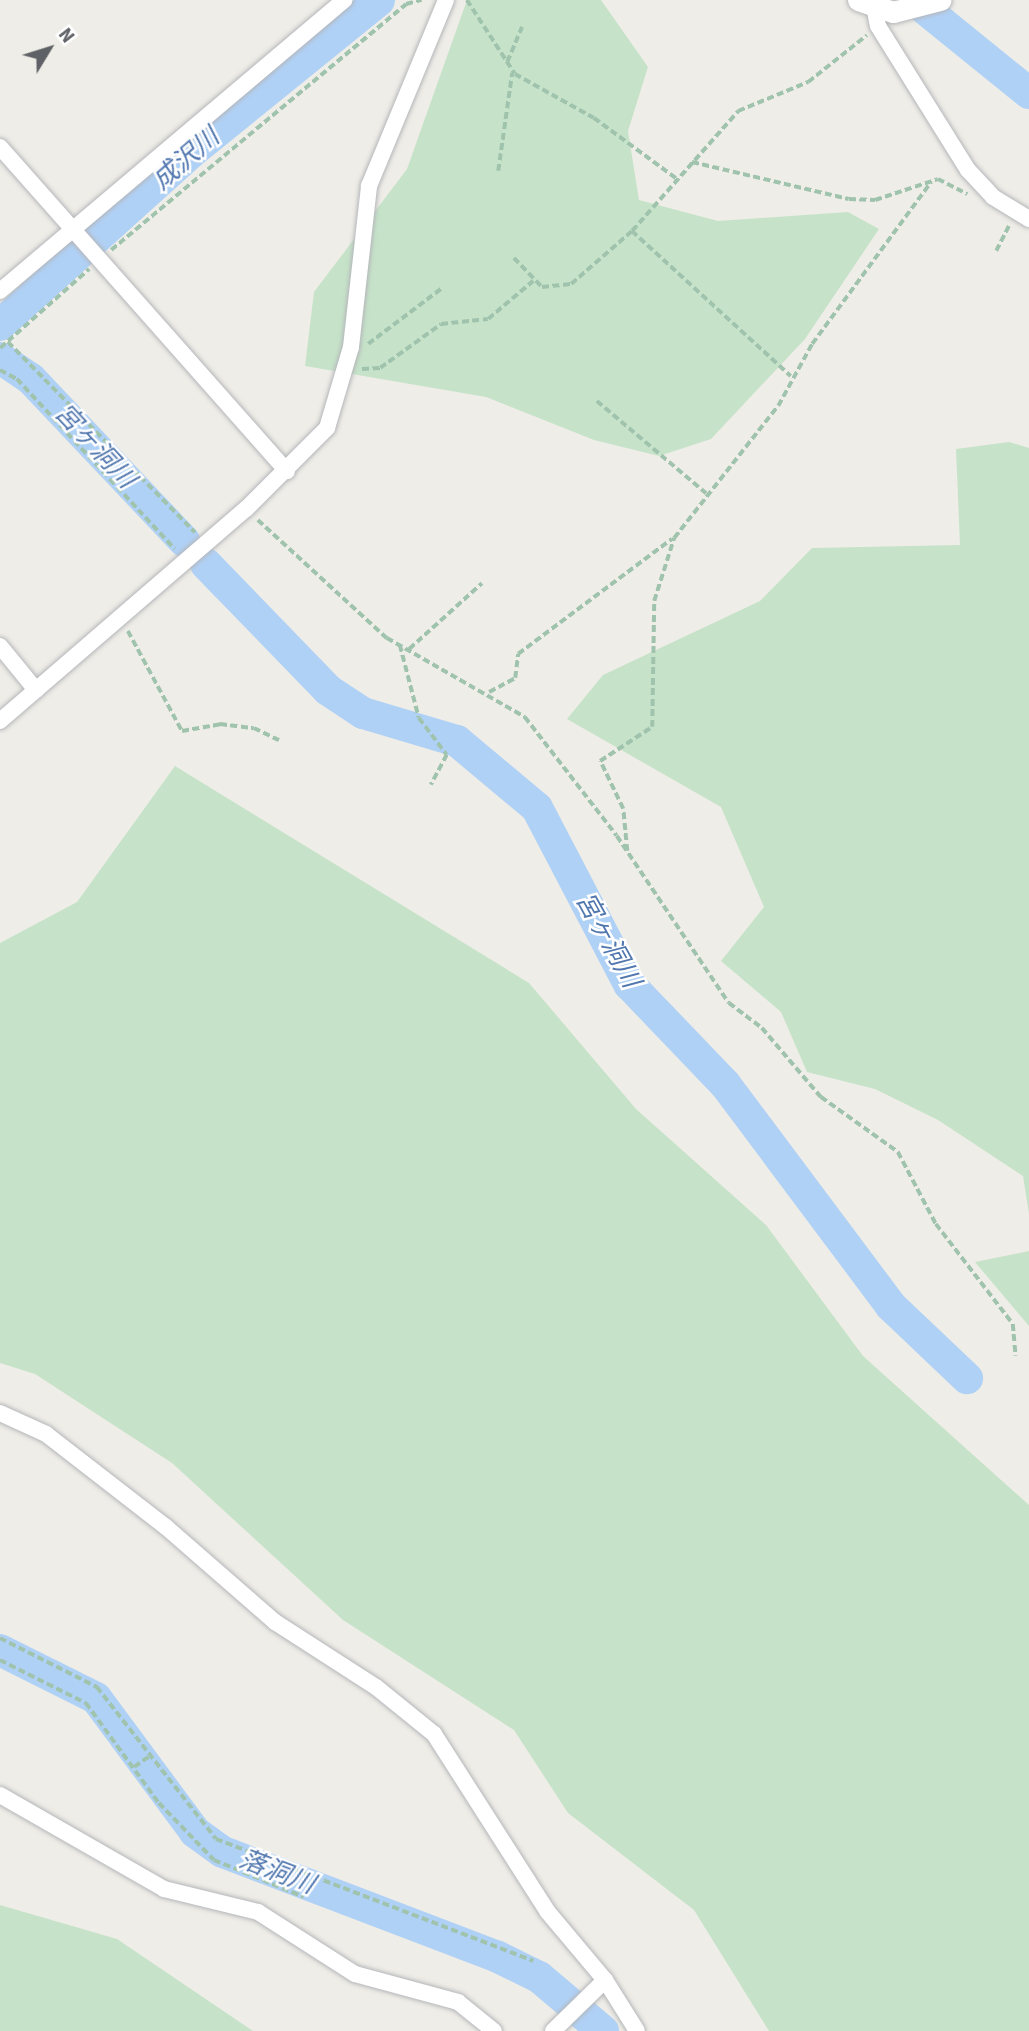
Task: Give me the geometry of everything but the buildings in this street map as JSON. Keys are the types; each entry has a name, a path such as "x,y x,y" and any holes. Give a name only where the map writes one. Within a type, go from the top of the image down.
{"main road":[{"path":"870,12 912,9 938,1"}],"street":[{"path":"0,291 344,0"},
{"path":"0,721 246,509 287,471 327,428 351,347 369,186 446,0"},
{"path":"870,12 968,170 993,197 1029,219"},
{"path":"0,146 71,231 287,471"},
{"path":"0,646 36,690"},
{"path":"0,1413 46,1434 275,1622 376,1687 434,1734 547,1910 605,1980 637,2031"},
{"path":"0,1795 164,1889 258,1912 355,1974 458,2002 494,2031"},
{"path":"553,2031 584,1996 605,1980"}],"path":[{"path":"1,348 98,261 406,4 421,0"},
{"path":"467,0 512,70 594,118 677,179"},
{"path":"514,258 533,281 565,288 632,231 738,111 808,82 870,12"},
{"path":"507,62 522,27"},
{"path":"498,171 510,120 512,70"},
{"path":"692,162 849,200 875,200 938,179 975,198 993,197 1009,226 996,251"},
{"path":"487,692 515,678 517,654 674,538 778,406 792,376 931,182"},
{"path":"632,231 792,376"},
{"path":"346,369 380,368 441,324 488,319 533,281"},
{"path":"351,347 371,343 442,288"},
{"path":"8,342 205,544"},
{"path":"0,370 17,379 186,560"},
{"path":"597,401 706,494"},
{"path":"246,509 400,645 487,692 525,718 627,852 729,1003 762,1028 821,1097 898,1152 936,1224 1013,1324 1016,1356"},
{"path":"627,852 623,809 600,761 652,727 654,601 674,538"},
{"path":"408,650 482,583"},
{"path":"121,617 182,731 220,724 254,728 281,741"},
{"path":"400,645 422,722 436,741 447,764 431,785"},
{"path":"0,1638 97,1687 195,1818 238,1851 533,1961"},
{"path":"0,1660 73,1692 192,1843 214,1860 304,1897"},
{"path":"134,1767 150,1756"}],"green space":[{"path":"467,0 601,0 648,67 628,131 639,200 718,221 848,212 879,229 805,339 711,439 659,456 594,440 486,397 305,366 314,292 407,169"},
{"path":"1009,442 1029,448 1029,1214 1023,1176 938,1120 875,1089 807,1072 781,1012 721,961 764,907 721,807 567,719 603,675 760,601 812,548 960,545 956,449"},
{"path":"175,766 529,983 636,1109 766,1225 863,1356 1029,1505 1029,2031 769,2031 694,1910 568,1813 514,1730 343,1620 172,1463 35,1374 0,1363 0,943 77,902"},
{"path":"1029,1251 1029,1326 975,1262"},
{"path":"0,1905 117,1939 253,2031 0,2031"}],"waterway":[{"name":"成沢川","path":"0,325 194,150 379,0"},
{"path":"914,0 1029,93"},
{"name":"宮ヶ洞川","path":"0,358 31,379 184,541"},
{"name":"宮ヶ洞川","path":"206,564 328,690 363,713 457,741 537,808 629,984 725,1084 891,1306 967,1378"},
{"name":"落洞川","path":"0,1650 96,1698 195,1832 223,1852 496,1956 539,1977 603,2031"},
{"name":"落洞川","path":"595,2024 600,2031"}]}
